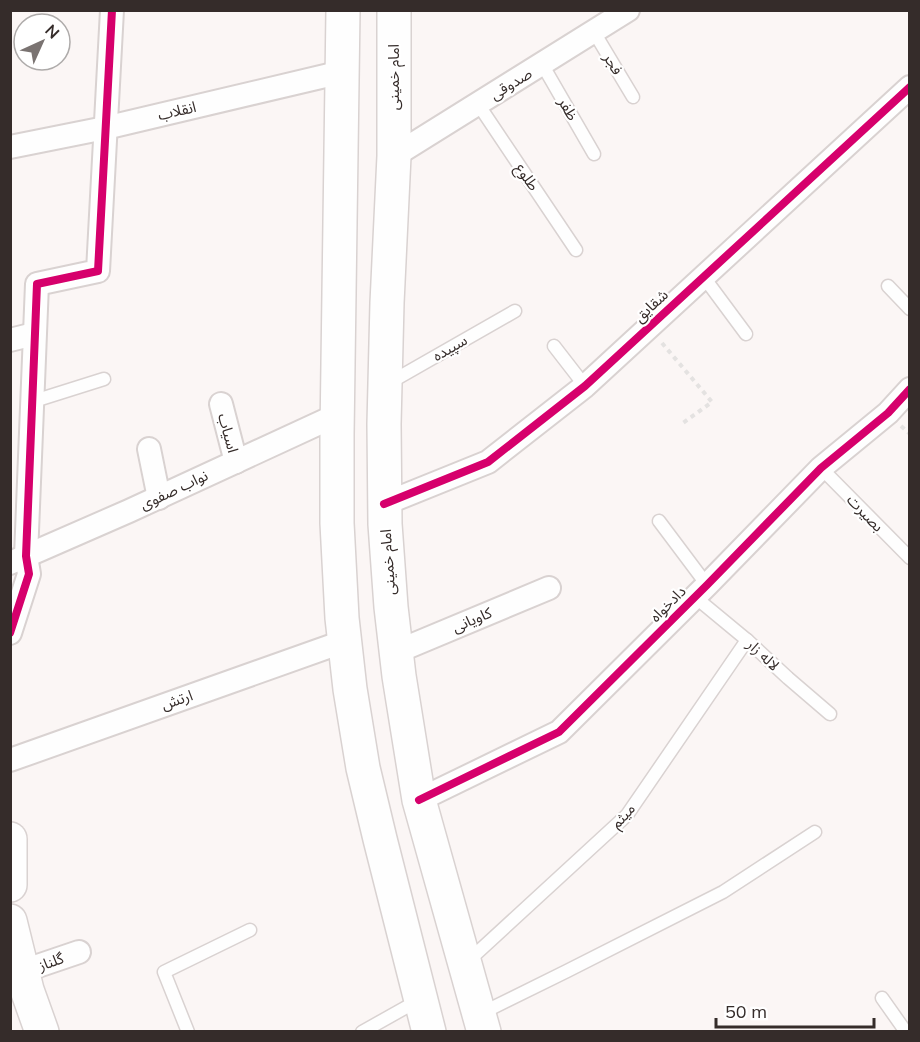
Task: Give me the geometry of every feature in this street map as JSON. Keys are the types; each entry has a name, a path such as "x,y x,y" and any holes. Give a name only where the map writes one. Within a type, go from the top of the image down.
{"main road":[{"path":"343,10 337,416 337,523 342,618 350,689 363,768 429,1032"},
{"name":"امام خمینی","path":"394,10 394,156 387,303 384,504 391,607 419,800 482,1023"},
{"path":"340,208 351,239 357,314 366,323 377,317 387,303"},
{"path":"10,885 11,838"},
{"path":"10,921 27,990 42,1032"}],"street":[{"path":"10,633 29,574 18,560 32,402 37,284 98,271 112,10"},
{"name":"صدوقی","path":"394,156 628,10"},
{"name":"انقلاب","path":"10,147 105,128 342,72"},
{"name":"شقایق","path":"384,504 488,462 585,386 909,87"},
{"path":"10,340 34,334"},
{"name":"دادخواه","path":"419,800 559,732 821,468 888,413 909,389"},
{"name":"اسیاب","path":"221,404 236,462"},
{"name":"نواب صفوی","path":"18,560 337,416"},
{"path":"148,449 159,498"},
{"name":"کاویانی","path":"396,652 549,588"},
{"name":"ارتش","path":"10,760 345,641"},
{"name":"گلناز","path":"23,972 79,952"}],"lane":[{"name":"فجر","path":"594,32 633,97"},
{"name":"ظفر","path":"542,64 594,154"},
{"name":"طلوع","path":"478,104 576,250"},
{"path":"703,276 746,334"},
{"path":"888,286 909,309"},
{"name":"سپیده","path":"385,385 515,311"},
{"path":"554,346 585,386"},
{"path":"32,402 104,379"},
{"name":"بصیرت","path":"821,468 909,558"},
{"name":"لاله زار","path":"659,521 701,591 747,640 830,714"},
{"name":"میثم","path":"466,964 627,815 747,640"},
{"path":"482,1023 567,971 723,892 815,832"},
{"path":"188,1032 164,972 250,930"},
{"path":"882,998 906,1032"},
{"path":"362,1032 420,999"}],"path":[{"path":"649,327 712,402 683,423"}],"cycle path":[{"path":"10,633 29,574 26,556 37,284 98,271 112,10"},
{"path":"384,504 488,462 585,386 910,87"},
{"path":"419,800 559,732 821,468 888,413 910,389"}]}
